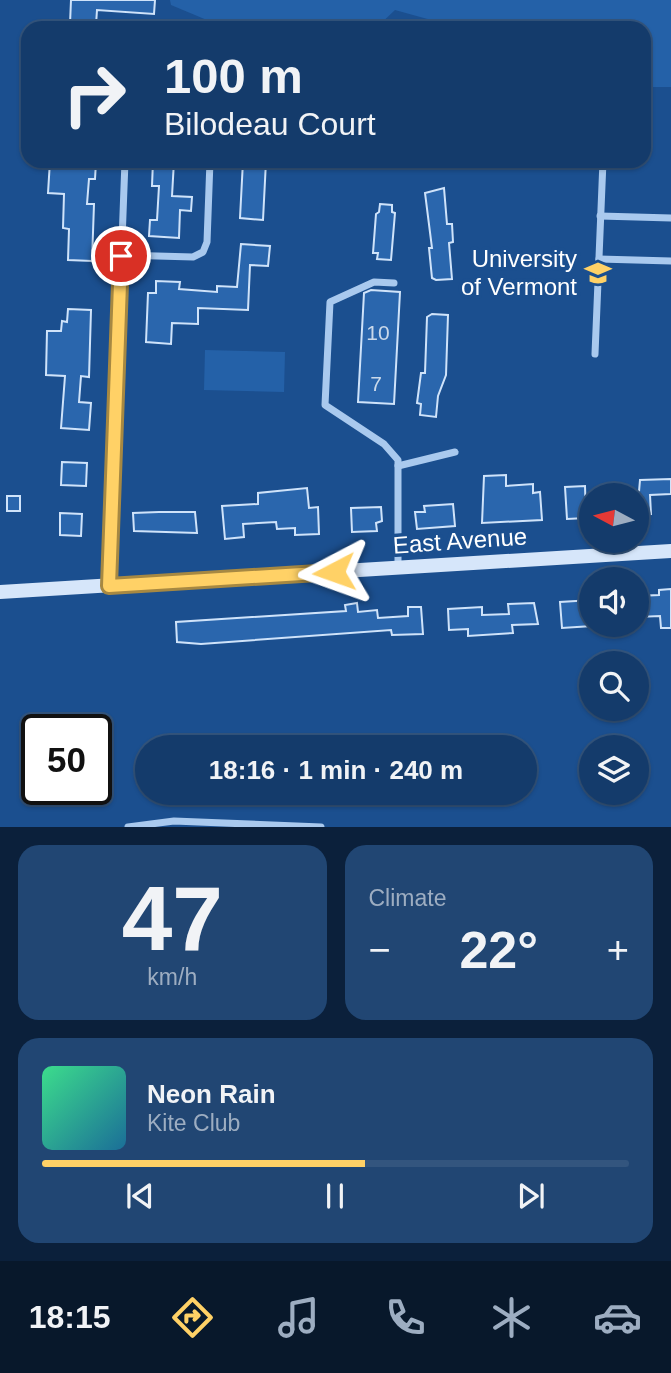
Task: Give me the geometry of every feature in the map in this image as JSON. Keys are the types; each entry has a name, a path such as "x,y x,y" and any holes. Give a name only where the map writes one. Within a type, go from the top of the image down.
{"main road":[{"name":"East Avenue","path":"0,592 671,551"}],"street":[{"path":"109,586 125,168"},
{"path":"121,256 190,257 203,252 207,242 210,168"},
{"path":"595,354 603,168"},
{"path":"600,216 671,218"},
{"path":"599,259 671,261"},
{"path":"394,283 373,282 330,302 325,405 393,451 398,466 398,568"},
{"path":"398,466 455,452"},
{"path":"128,827 186,821 321,827"}],"shaded area":[{"path":"170,0 671,0 671,87 651,87 651,21 435,21 395,10 383,21 209,21 171,5"},
{"path":"205,350 285,352 284,392 204,390"}],"building":[{"path":"71,0 155,0 154,14 97,10 96,21 70,21"},
{"path":"50,168 96,168 95,179 89,179 87,204 94,204 92,261 68,260 69,229 63,228 64,194 48,193"},
{"path":"153,168 174,168 172,196 192,197 191,211 180,210 179,238 149,236 150,220 157,220 159,186 152,186"},
{"path":"243,168 266,168 263,220 240,218"},
{"path":"444,188 447,224 452,224 453,242 449,243 452,279 436,280 432,278 429,248 432,248 425,193"},
{"path":"380,204 392,205 392,212 395,213 391,260 377,259 378,253 373,253 376,214"},
{"path":"241,244 270,246 268,266 250,265 248,310 198,308 198,324 172,323 171,344 146,342 148,293 156,293 156,281 180,282 179,289 217,292 217,286 237,287"},
{"path":"371,290 400,292 394,404 358,402 364,293"},
{"path":"68,309 91,310 89,377 81,376 79,402 91,403 89,430 61,428 65,376 46,375 47,331 61,331 62,321 67,322"},
{"path":"432,314 448,315 446,375 438,396 436,417 420,415 421,404 417,403 421,373 425,373 427,317"},
{"path":"62,462 87,463 86,486 61,485"},
{"path":"506,475 506,486 533,484 533,493 540,492 542,520 482,523 484,476"},
{"path":"671,479 671,494 650,495 651,514 649,483 640,483 640,480"},
{"path":"579,486 579,518 567,519 565,487"},
{"path":"307,488 309,508 318,507 319,534 295,535 295,528 277,529 276,522 243,524 244,537 225,539 222,506 258,504 258,493"},
{"path":"7,496 20,496 20,511 7,511"},
{"path":"453,504 455,526 417,529 415,512 425,512 424,506"},
{"path":"381,507 382,521 376,523 377,531 352,532 351,508"},
{"path":"195,512 197,533 134,531 133,513"},
{"path":"60,513 82,514 81,536 60,535"},
{"path":"671,589 671,628 661,628 660,616 649,616 649,595 659,595 659,590"},
{"path":"579,601 579,627 562,628 560,602"},
{"path":"357,603 358,612 377,610 378,618 408,616 408,607 421,607 423,634 392,635 391,630 201,644 177,642 176,622 346,611 345,605"},
{"path":"534,603 538,624 512,625 513,633 468,636 468,629 449,630 448,609 482,607 482,615 509,614 508,604"}],"place":[{"name":"University of Vermont","path":"598,273"}],"route":[{"path":"121,256 109,586 334,572"}]}
